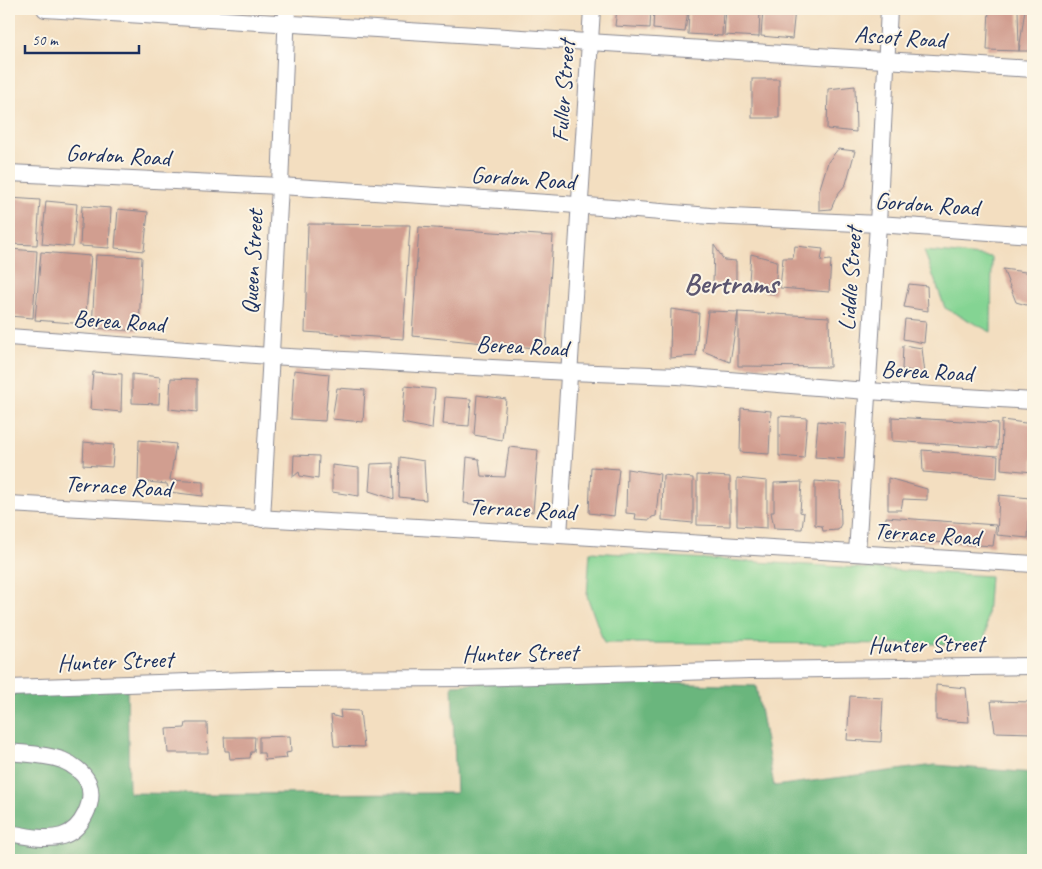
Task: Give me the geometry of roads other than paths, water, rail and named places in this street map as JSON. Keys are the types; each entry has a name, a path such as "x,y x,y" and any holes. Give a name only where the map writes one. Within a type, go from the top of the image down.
{"street":[{"name":"Ascot Road","path":"45,9 286,16 590,41 1033,69"},
{"name":"Fuller Street","path":"559,535 592,9"},
{"name":"Liddle Street","path":"857,553 878,224 889,9"},
{"name":"Queen Street","path":"262,518 280,186 286,16"},
{"name":"Gordon Road","path":"9,173 280,186 579,205 710,216 878,224 1033,235"},
{"name":"Berea Road","path":"9,337 270,356 678,376 867,391 1033,401"},
{"name":"Terrace Road","path":"9,504 1033,564"},
{"name":"Hunter Street","path":"9,688 280,679 468,678 751,670 1033,666"},
{"path":"9,752 43,755 62,760 78,769 88,783 89,799 86,815 76,828 62,836 44,838 9,833"}],"district":[{"name":"Bertrams","path":"731,283"}]}
